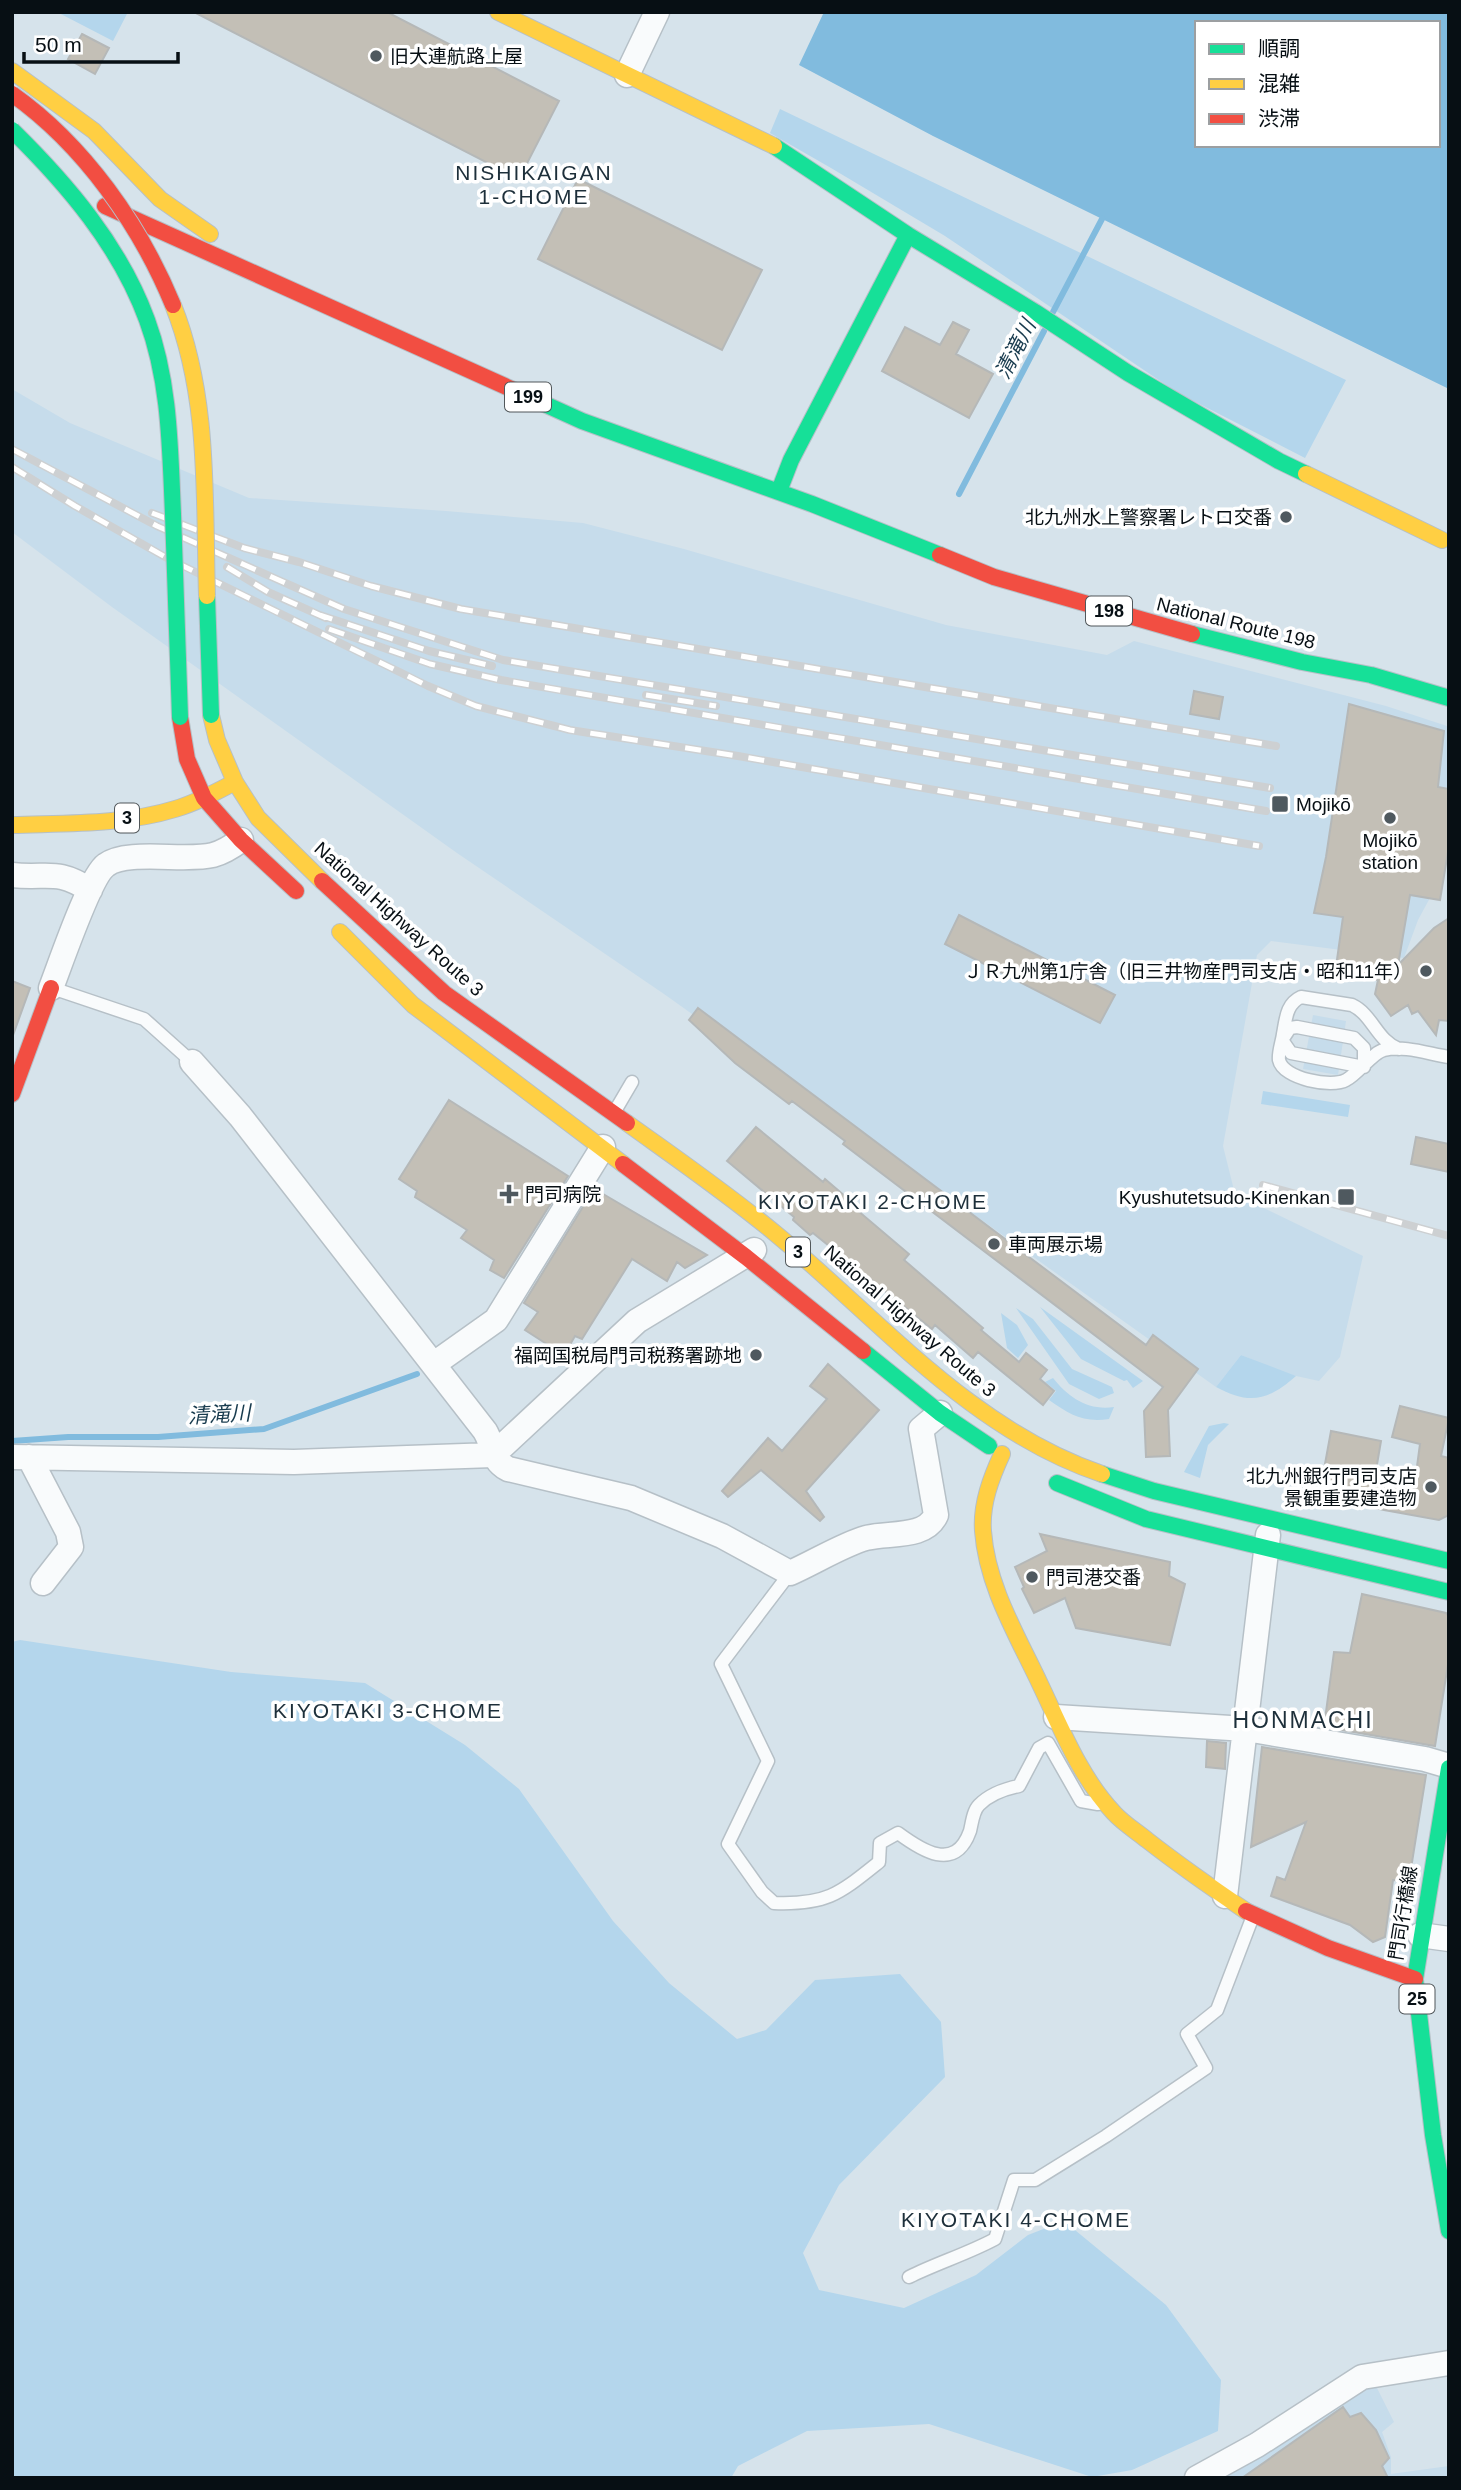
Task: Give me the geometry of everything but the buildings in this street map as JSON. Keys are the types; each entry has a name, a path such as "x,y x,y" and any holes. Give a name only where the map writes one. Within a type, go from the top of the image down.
{"main road":[{"path":"498,12 774,145 908,235 1035,312 1128,373 1279,461 1447,542"},
{"name":"199","path":"12,71 94,131 160,199 285,287"},
{"name":"National Highway Route 3","path":"12,94 28,105 76,152 116,200 150,258 177,313 192,367 201,418 211,715 216,740 235,782 258,818 444,993 706,1180 775,1233 897,1342 992,1420 1082,1467 1154,1491 1449,1561"},
{"path":"12,130 53,169 92,218 118,260 147,320 161,369 169,417 181,747 189,770 204,798 241,840 308,902"},
{"name":"199","path":"12,153 96,202 396,339 582,421 779,492"},
{"path":"779,492 791,460 908,235"},
{"name":"National Route 198","path":"779,492 994,578 1157,625 1302,662 1371,676 1449,698"},
{"name":"3","path":"12,825 107,822 173,810 235,782"},
{"name":"3","path":"327,919 413,1005 746,1257 940,1413 1007,1457 984,1501 982,1529 985,1555 1012,1624 1056,1717"},
{"path":"12,1094 51,988"},
{"path":"1043,1476 1074,1492 1146,1518 1449,1592"},
{"path":"1056,1717 1074,1754 1105,1804 1187,1872 1253,1915 1328,1948 1415,1979"},
{"name":"門司行橋線","path":"1449,1767 1415,1979 1441,2134 1449,2231"}],"street":[{"path":"627,75 657,12"},
{"path":"51,988 100,871 123,858 211,856 229,849 241,840"},
{"path":"12,875 53,874 75,880 90,890"},
{"path":"191,1062 240,1116 434,1364 491,1440 493,1455 499,1464 508,1469 631,1498 722,1536 790,1573 865,1538 920,1531 932,1524 936,1514 921,1429 940,1413"},
{"path":"434,1364 496,1320 603,1147"},
{"path":"21,1457 294,1462 493,1455 637,1321 746,1257 775,1233"},
{"path":"21,1457 68,1532 71,1547 43,1583"},
{"path":"1225,1896 1270,1518"},
{"path":"1056,1717 1246,1728 1425,1759 1449,1767"},
{"path":"1420,1935 1449,1939"},
{"path":"1197,2478 1256,2445 1362,2377 1449,2363"}],"lane":[{"path":"51,988 144,1019 191,1062"},
{"path":"1399,1049 1383,1040 1358,1008 1301,997 1294,1000 1288,1008 1279,1060 1283,1069 1292,1076 1336,1083 1344,1081 1364,1067 1380,1051 1399,1049 1449,1057"},
{"path":"1282,1040 1290,1028 1297,1027 1354,1038 1364,1048 1364,1067"},
{"path":"1282,1040 1291,1053 1364,1067"},
{"path":"613,1114 632,1082"},
{"path":"790,1573 721,1664 768,1761 728,1844 762,1892 774,1903 806,1904 841,1892 879,1862 880,1843 898,1833 921,1850 936,1855 954,1851 965,1843 977,1807 1005,1788 1018,1786 1039,1748 1048,1743 1081,1801 1093,1805 1105,1804"},
{"path":"909,2277 995,2239 1014,2180 1035,2180 1206,2068 1186,2034 1217,2010 1253,1915"}],"shaded area":[{"path":"57,12 128,12 113,41"},
{"path":"824,12 1449,12 1449,389 933,136 799,65"},
{"path":"780,109 1346,380 1305,458 1178,393 945,236 770,133"},
{"path":"12,389 70,423 249,498 583,523 684,549 946,625 1107,655 1134,641 1386,706 1447,726 1449,798 1437,885 1418,920 1404,958 1271,941 1257,955 1223,1146 1235,1194 1363,1256 1340,1357 1319,1381 1287,1374 1241,1355 1216,1387 664,994 457,853 112,607 12,532"},
{"path":"1313,1015 1346,1021 1338,1075 1303,1069"},
{"path":"1263,1091 1350,1105 1348,1117 1261,1104"},
{"path":"1040,1307 1143,1381 1133,1388 1127,1380 1124,1381 1081,1359"},
{"path":"1016,1308 1033,1319 1072,1369 1112,1387 1114,1393 1099,1399 1069,1384"},
{"path":"1001,1313 1017,1325 1028,1345 1018,1358 1007,1348"},
{"path":"1241,1355 1296,1376 1276,1391 1258,1398 1238,1396 1216,1387"},
{"path":"1053,1378 1065,1391 1087,1405 1114,1407 1109,1419 1091,1420 1077,1416 1049,1400 1056,1391 1045,1382"},
{"path":"1229,1424 1208,1445 1200,1478 1184,1472 1209,1426"},
{"path":"20,1640 231,1672 365,1683 465,1745 519,1789 613,1921 669,1983 737,2039 766,2030 815,1980 900,1974 941,2022 945,2077 839,2185 803,2253 819,2290 904,2308 976,2275 1028,2235 1064,2221 1166,2305 1221,2380 1218,2431 1132,2470 1092,2477 929,2424 807,2431 738,2466 731,2478 12,2478 12,1642"},
{"path":"1374,2382 1394,2422 1382,2432 1391,2457 1391,2474 1449,2466 1449,2478 1208,2478"}],"waterway":[{"name":"清滝川","path":"1053,312 1102,219"},
{"name":"清滝川","path":"959,494 1044,331"},
{"name":"清滝川","path":"12,1441 68,1437 158,1437 264,1429 417,1374"}],"railway":[{"path":"12,449 157,526 344,609 503,660 1270,788"},
{"path":"12,467 167,558 428,686 476,706 570,730 738,756 1259,846"},
{"path":"152,513 244,548 299,562 371,586 461,609 1276,746"},
{"path":"227,567 268,592 326,618"},
{"path":"317,614 429,651 492,666"},
{"path":"329,629 430,664 501,680 1266,811"},
{"path":"646,695 716,706"},
{"path":"1263,1185 1449,1236"}],"traffic: fast":[{"path":"12,130 72,194 107,242 136,293 155,343 165,391 170,440 180,717"},
{"path":"774,146 908,235 1035,312 1128,373 1306,474"},
{"path":"779,491 791,460 908,235"},
{"path":"518,392 582,421 812,504 940,555"},
{"path":"207,596 211,715"},
{"path":"1192,634 1302,662 1371,675 1449,698"},
{"path":"863,1351 940,1413 989,1446"},
{"path":"1102,1474 1154,1491 1449,1561"},
{"path":"1057,1483 1146,1519 1449,1592"},
{"path":"1449,1768 1415,1979 1433,2135 1449,2231"}],"traffic: slow":[{"path":"498,12 774,146"},
{"path":"12,71 94,131 160,199 210,234"},
{"path":"173,305 194,376 199,412 205,486 207,596"},
{"path":"1306,474 1442,540"},
{"path":"211,715 217,740 235,782"},
{"path":"12,825 135,818 191,804 235,782 258,818 322,881"},
{"path":"340,932 413,1005 623,1164"},
{"path":"627,1123 758,1219 968,1401 1010,1430 1055,1455 1102,1474"},
{"path":"1002,1454 985,1501 983,1531 990,1571 1004,1610 1072,1752 1102,1799 1125,1824 1246,1911"}],"traffic: jam":[{"path":"12,94 63,137 107,189 144,245 173,305"},
{"path":"105,206 518,392"},
{"path":"940,555 994,577 1192,634"},
{"path":"180,717 187,759 204,798"},
{"path":"204,798 241,840 296,891"},
{"path":"322,881 444,993 627,1123"},
{"path":"12,1094 51,988"},
{"path":"623,1164 746,1257 863,1351"},
{"path":"1246,1911 1328,1948 1415,1979"}],"place":[{"name":"旧大連航路上屋","path":"376,56"},
{"name":"北九州水上警察署レトロ交番","path":"1286,517"},
{"name":"Mojikō","path":"1280,804"},
{"name":"Mojikō station","path":"1390,818"},
{"name":"ＪＲ九州第1庁舎（旧三井物産門司支店・昭和11年）","path":"1426,971"},
{"name":"門司病院","path":"509,1194"},
{"name":"Kyushutetsudo-Kinenkan","path":"1346,1197"},
{"name":"車両展示場","path":"994,1244"},
{"name":"福岡国税局門司税務署跡地","path":"756,1355"},
{"name":"北九州銀行門司支店 景観重要建造物","path":"1431,1487"},
{"name":"門司港交番","path":"1032,1577"}],"district":[{"name":"NISHIKAIGAN 1-CHOME","path":"534,184"},
{"name":"KIYOTAKI 2-CHOME","path":"873,1201"},
{"name":"KIYOTAKI 3-CHOME","path":"388,1710"},
{"name":"HONMACHI","path":"1303,1720"},
{"name":"KIYOTAKI 4-CHOME","path":"1016,2219"}]}
